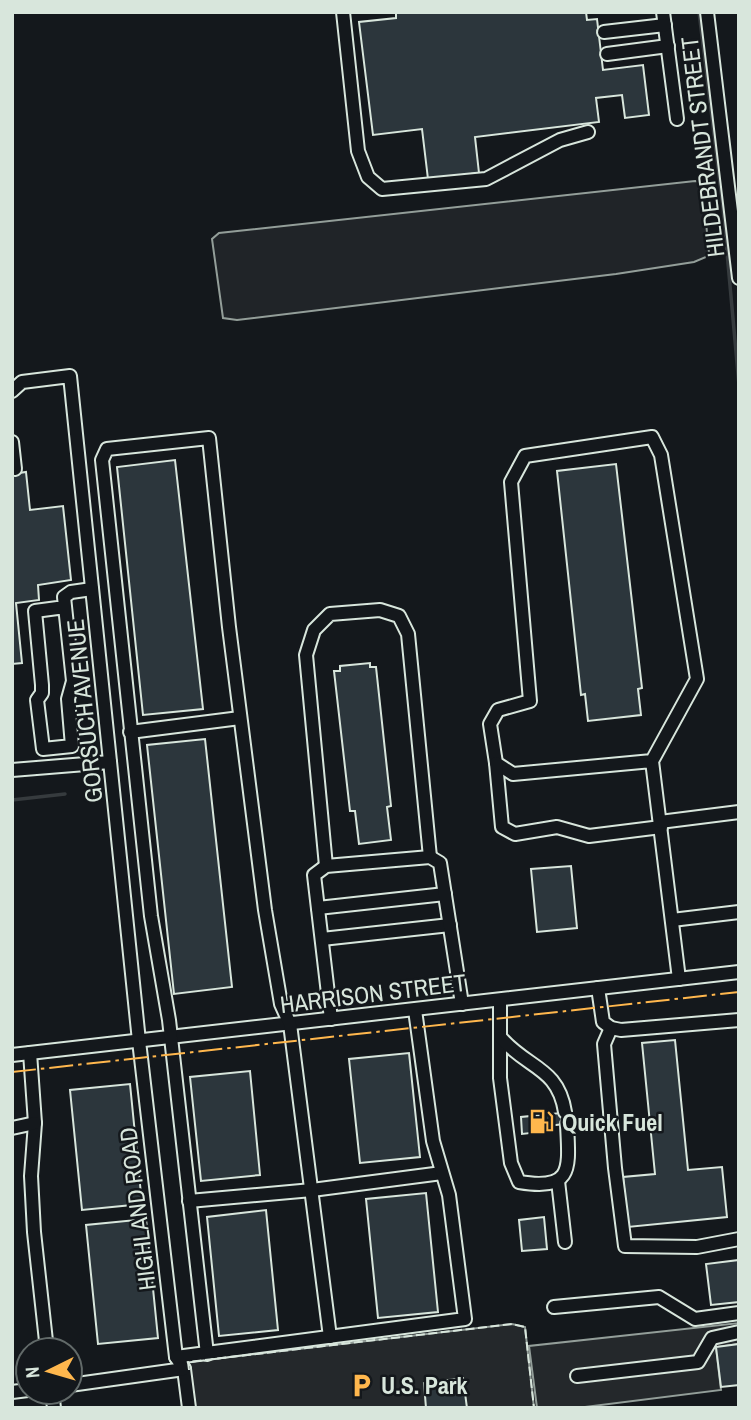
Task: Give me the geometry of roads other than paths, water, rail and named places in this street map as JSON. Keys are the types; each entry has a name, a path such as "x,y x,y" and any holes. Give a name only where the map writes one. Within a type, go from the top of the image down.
{"street":[{"path":"342,12 358,151 368,177 382,189 486,179 560,140 588,132"},
{"name":"HILDEBRANDT STREET","path":"707,12 739,278"},
{"path":"604,32 664,19 677,119"},
{"path":"607,54 667,46"},
{"name":"GORSUCH AVENUE","path":"12,391 22,382 70,376 139,1041"},
{"path":"680,979 661,825 652,761 696,679 661,455 652,437 525,456 511,482 530,701 498,710 490,724 502,827 515,834 557,827 589,836 661,825 739,812"},
{"path":"207,1354 171,1038 151,916 103,460 107,449 132,445 209,438 240,718 265,910 281,1004 290,1024 330,1337"},
{"path":"12,442 15,469"},
{"path":"65,607 35,611 42,685 42,693 37,700 43,749 72,746 68,699 73,681 64,597 92,589"},
{"path":"326,866 306,655 314,630 330,614 380,610 399,616 408,634 430,857"},
{"path":"131,732 240,718"},
{"path":"496,763 513,774 652,761"},
{"path":"12,770 110,762"},
{"path":"331,1019 314,875 326,866 430,857 440,863 462,1004"},
{"path":"318,908 445,894"},
{"path":"672,920 739,912"},
{"path":"322,939 450,925"},
{"name":"HARRISON STREET","path":"12,1055 739,972"},
{"path":"598,988 603,1021 611,1028 621,1030 739,1020"},
{"path":"500,1000 500,1078 514,1175 519,1182 530,1184 545,1185 558,1181 566,1172 569,1156 562,1093 552,1079 513,1052 501,1038"},
{"path":"176,1357 465,1319 449,1195 433,1141 415,1010"},
{"path":"611,1028 604,1044 625,1246 697,1247 739,1239"},
{"name":"HIGHLAND ROAD","path":"139,1041 176,1357 184,1369"},
{"path":"30,1053 36,1124 32,1176 34,1233 45,1336"},
{"path":"12,1128 36,1124"},
{"path":"189,1201 312,1190 442,1173"},
{"path":"558,1181 565,1242"},
{"path":"554,1307 659,1297 695,1319 739,1313"},
{"path":"577,1376 698,1362 712,1338 739,1332"},
{"path":"84,1383 184,1369 189,1408"}],"waterway":[{"path":"699,12 723,208 739,385"},
{"path":"12,800 65,794"}],"place":[{"name":"Quick Fuel","path":"542,1122"},
{"name":"U.S. Park","path":"361,1385"}]}
